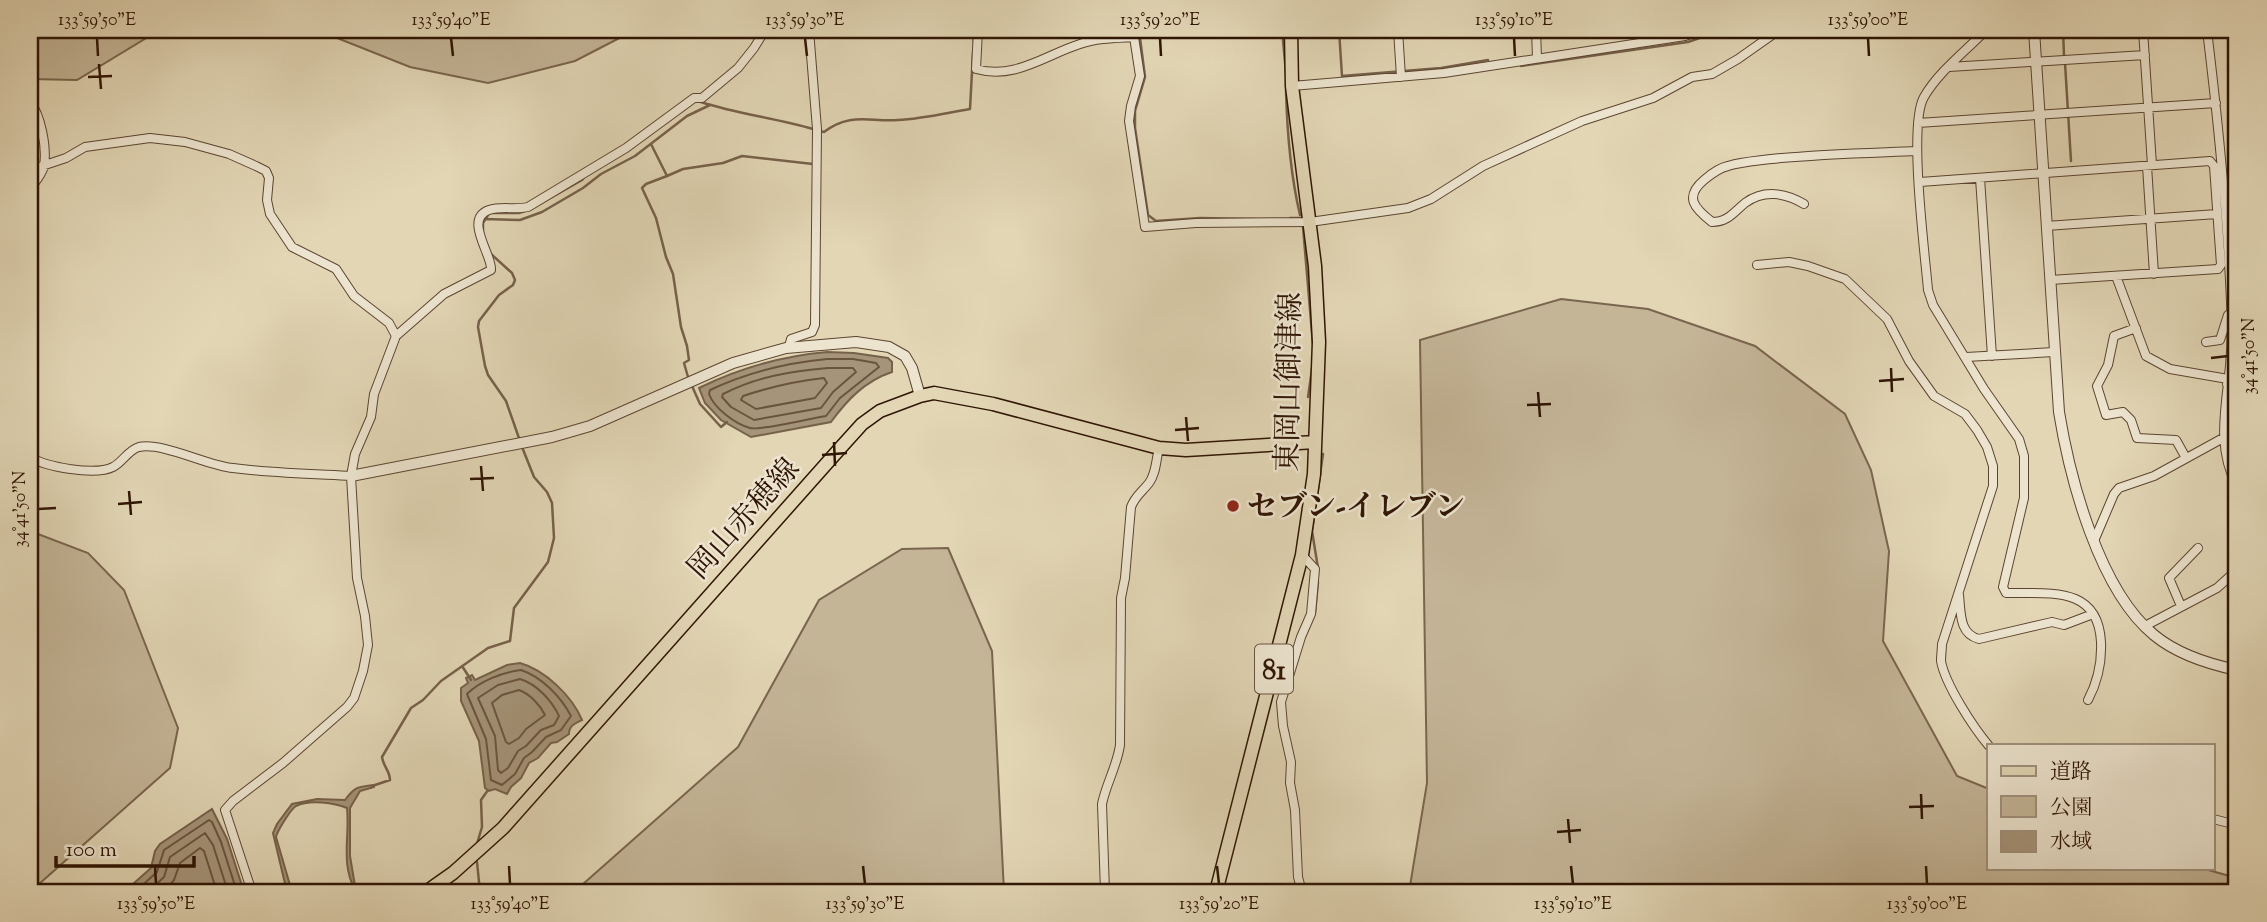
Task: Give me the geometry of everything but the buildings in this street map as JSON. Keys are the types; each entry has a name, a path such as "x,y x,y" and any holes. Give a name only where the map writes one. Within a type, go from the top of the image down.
{"main road":[{"name":"東岡山御津線","path":"1216,892 1302,555 1309,512 1319,342 1310,222 1292,86 1291,30"},
{"name":"岡山赤穂線","path":"426,892 453,873 503,828 862,424 880,411 934,393 993,404 1159,448 1186,450 1315,442"}],"street":[{"path":"252,892 225,810 347,707 354,698 363,671 368,645 357,578 351,476 355,454 370,417 374,394 396,336 444,294 491,270 479,229 484,213 490,209 528,207 625,148 694,98 702,97 738,68 765,30"},
{"path":"789,347 791,339 812,331 815,324 817,130 809,30"},
{"path":"978,30 976,69 986,72 1009,71 1033,65 1092,40 1134,37 1140,76 1129,121 1145,227 1196,223 1310,222 1401,209 1431,199 1483,166 1582,121 1653,98 1692,77 1712,74 1779,30"},
{"path":"1398,30 1400,73"},
{"path":"1536,30 1537,58"},
{"path":"1292,86 1400,73 1444,73 1685,36 1700,30"},
{"path":"1986,30 1923,98 1918,113 1917,150 1928,290 1933,304 1984,389 2019,439 2024,456 2024,498 2003,587 2006,593 2073,597 2089,606 2100,626 2100,666 2098,681 2088,700"},
{"path":"2034,30 2059,412 2064,445 2094,541 2120,596 2155,636 2190,656 2237,670"},
{"path":"2143,30 2154,274"},
{"path":"2206,342 2220,340 2222,337 2234,288 2233,233 2207,30"},
{"path":"1949,67 2145,55"},
{"path":"30,102 40,119 44,165 30,189"},
{"path":"1918,122 2216,103"},
{"path":"30,170 66,158 85,147 149,138 185,142 229,154 257,166 266,171 269,178 267,200 270,214 292,247 335,268 354,296 389,323 396,336"},
{"path":"1804,204 1782,194 1758,195 1726,220 1712,222 1694,204 1692,195 1695,187 1724,167 1741,163 1793,157 1917,150"},
{"path":"1920,182 2210,161 2214,166 2221,265 2218,270 2050,281"},
{"path":"1980,178 1992,356"},
{"path":"2046,226 2217,214"},
{"path":"1757,265 1789,262 1845,279 1888,319 1909,361 1934,396 1965,414 1987,447 1993,466 1993,486 1942,644 1941,660 1947,678 1966,713 1988,744"},
{"path":"2116,276 2146,356 2169,369 2228,381 2237,388"},
{"path":"2231,306 2228,381 2223,412 2231,475 2237,486"},
{"path":"2136,328 2114,336 2108,365 2097,386 2106,415 2123,412 2131,420 2137,438 2176,440 2186,458"},
{"path":"30,457 36,461 82,471 113,467 138,447 150,447 230,468 351,476 552,437 590,426 733,363 789,347 856,342 889,347 905,356 912,368 920,396"},
{"path":"1966,357 2054,352"},
{"path":"2094,541 2119,488 2154,476 2225,437"},
{"path":"1105,892 1102,804 1120,745 1121,598 1131,507 1135,497 1153,475 1159,448"},
{"path":"2181,606 2169,578 2198,548"},
{"path":"1302,555 1315,569 1311,614 1301,637 1282,702 1283,726 1291,762 1290,783 1298,877 1302,892"},
{"path":"2145,626 2217,588 2237,570"},
{"path":"1958,593 1963,626 1970,636 1979,639 2052,622 2064,625 2094,614"},
{"path":"2214,819 2237,825"}],"green space":[{"path":"30,30 166,30 158,31 77,80 30,79"},
{"path":"317,30 635,30 575,61 488,83 410,67"},
{"path":"1561,299 1648,309 1755,346 1845,414 1871,470 1889,551 1883,641 1957,776 1987,788 1987,870 2208,870 2237,878 2237,892 1409,892 1427,783 1420,340"},
{"path":"30,531 88,553 124,590 178,728 170,768 30,892"},
{"path":"948,548 992,651 1004,892 574,892 738,747 819,600 902,549"}],"water":[{"path":"827,352 888,358 892,362 892,372 857,392 831,422 751,437 721,420 705,403 699,388 761,364 793,356"},
{"path":"520,663 539,671 557,685 572,702 582,720 571,727 569,734 551,743 538,758 529,763 521,778 507,794 495,789 489,791 485,788 479,741 461,701 461,688 468,683 466,678 472,675 475,680 507,665"},
{"path":"374,785 360,791 350,808 350,856 356,892 348,871 347,808 315,802 296,806 276,837 292,892 287,892 273,833 292,804 317,799 345,800 357,788"},
{"path":"212,809 227,839 244,892 124,892 151,868 155,851 160,844"}],"waterway":[{"path":"973,30 974,43"},
{"path":"1139,30 1145,77 1135,111 1135,128 1148,215 1156,221 1200,218 1255,219"},
{"path":"1282,30 1286,73"},
{"path":"1339,30 1342,76 1441,68 1488,60"},
{"path":"1521,66 1688,42 1716,30"},
{"path":"2063,30 2064,56"},
{"path":"820,131 824,132 851,120 907,119 970,109 973,53"},
{"path":"2065,63 2071,161"},
{"path":"1286,90 1290,153 1300,215"},
{"path":"701,102 813,129"},
{"path":"484,219 520,220 542,212 601,174 635,156 687,116 710,105"},
{"path":"651,144 667,176 642,188 656,218 673,274 681,327 687,346 689,360 684,363 688,377"},
{"path":"667,176 683,169 723,163 742,156 813,164"},
{"path":"531,209 585,176"},
{"path":"493,213 525,211"},
{"path":"483,231 483,223 488,215"},
{"path":"1290,218 1301,218"},
{"path":"1303,227 1313,345"},
{"path":"491,254 512,273 515,280 513,285 499,295 479,321 478,327 488,375 506,401 520,441"},
{"path":"1308,397 1312,369"},
{"path":"692,386 700,404 721,427 727,422"},
{"path":"372,786 390,780 382,757 411,708 441,681 488,648 510,641 514,608 548,562 554,538 552,503 547,492 534,477 522,447"},
{"path":"1318,568 1312,531 1323,454"},
{"path":"1315,613 1318,582"},
{"path":"462,666 471,680"},
{"path":"476,847 482,827 481,800 488,790"},
{"path":"477,862 480,892"}],"place":[{"name":"セブン-イレブン","path":"1233,506"}]}
